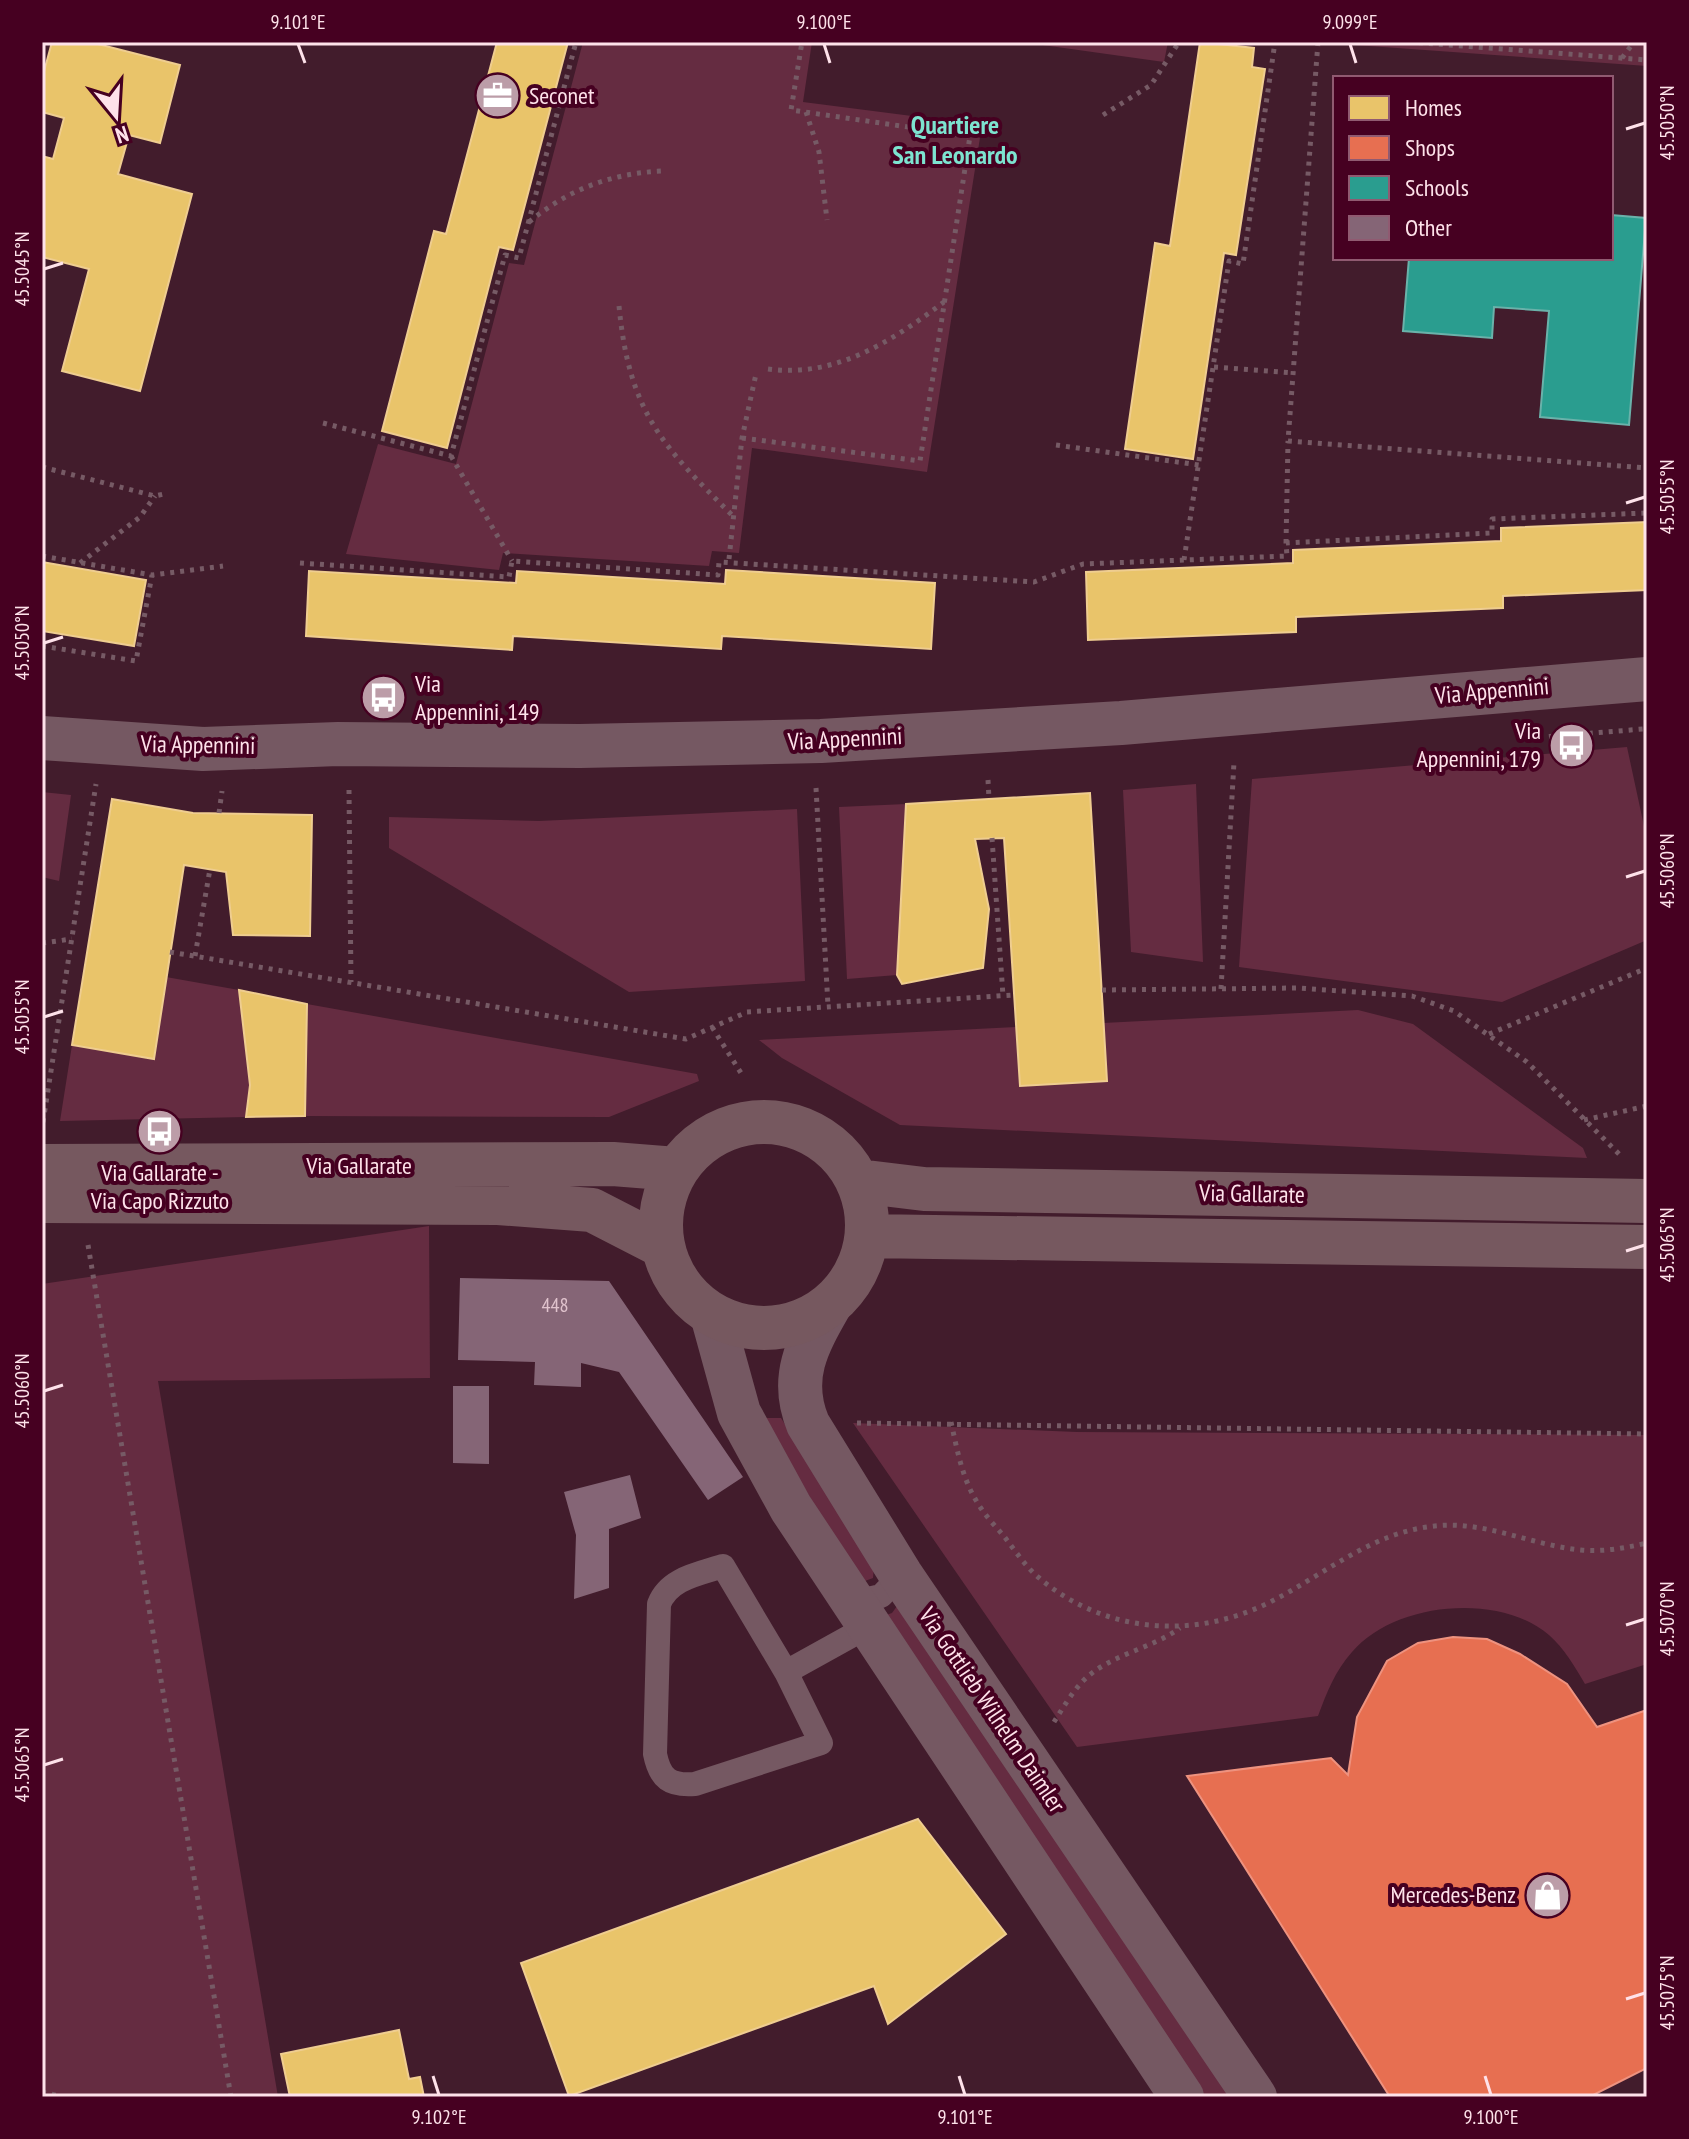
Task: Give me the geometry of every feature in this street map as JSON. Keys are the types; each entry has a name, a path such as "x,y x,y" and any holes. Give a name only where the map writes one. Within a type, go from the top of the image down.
{"main road":[{"path":"758,1121 798,1127 834,1148 858,1181 867,1208 867,1236 855,1274 830,1305 788,1325 752,1328 712,1315 679,1286 662,1246 661,1206 676,1169 698,1144 726,1128 758,1121"},
{"name":"Via Gallarate","path":"42,1166 613,1164 676,1169"},
{"name":"Via Gallarate","path":"858,1181 924,1189 1647,1201"},
{"name":"Via Gallarate","path":"42,1201 498,1203 592,1210 662,1246"},
{"name":"Via Gallarate","path":"867,1236 1647,1247"}],"street":[{"name":"Via Appennini","path":"42,738 203,749 338,744 580,746 821,741 1121,723 1647,679"},
{"name":"Via Gottlieb Wilhelm Daimler","path":"830,1305 805,1349 799,1401 827,1458 901,1575 1255,2097"},
{"path":"712,1315 739,1413 783,1495 1182,2097"}],"lane":[{"path":"723,1566 786,1672 821,1743 695,1784 680,1786 665,1780 658,1769 655,1754 659,1604 664,1591 679,1581 723,1566"},
{"path":"786,1672 860,1615 901,1575"}],"path":[{"path":"300,563 509,577 512,561 451,456 505,255 519,258 576,42"},
{"path":"742,438 920,461 970,136 791,110 802,42"},
{"path":"1103,115 1151,85 1179,42"},
{"path":"1184,560 1229,261 1243,264 1275,42"},
{"path":"512,561 718,575 719,562 1034,582 1083,564 1287,556 1288,441 1318,42"},
{"path":"1409,42 1493,45 1647,60"},
{"path":"1622,58 1634,42"},
{"path":"806,112 819,152 827,220"},
{"path":"528,224 563,197 598,182 630,172 663,171"},
{"path":"768,369 801,371 861,356 902,334 945,301"},
{"path":"619,306 623,355 635,394 660,437 687,471 733,516"},
{"path":"1214,367 1294,373"},
{"path":"729,559 742,438 756,374"},
{"path":"323,423 451,456"},
{"path":"1288,441 1647,468"},
{"path":"1056,445 1199,465"},
{"path":"42,467 155,496 164,494"},
{"path":"80,563 140,517 155,496"},
{"path":"1286,543 1492,533 1492,519 1647,513"},
{"path":"42,556 152,575 223,566"},
{"path":"42,646 136,661 152,575"},
{"path":"1519,739 1643,729"},
{"path":"1221,989 1234,762"},
{"path":"42,1126 97,774"},
{"path":"988,780 989,799"},
{"path":"219,813 222,787"},
{"path":"816,788 828,1006"},
{"path":"349,790 351,982"},
{"path":"992,838 1003,996"},
{"path":"195,956 210,869"},
{"path":"42,943 72,939"},
{"path":"170,952 686,1039 747,1012 1014,995"},
{"path":"1488,1034 1647,968"},
{"path":"1102,990 1298,988 1412,996 1454,1011 1527,1062 1624,1159"},
{"path":"712,1027 741,1073"},
{"path":"1584,1120 1647,1106"},
{"path":"88,1243 231,2097"},
{"path":"951,1422 964,1476 977,1503 1037,1577 1070,1599 1114,1620 1148,1627 1180,1627 1224,1621 1263,1606 1373,1544 1397,1533 1429,1526 1472,1526 1579,1550 1610,1551 1647,1543"},
{"path":"853,1423 1647,1434"},
{"path":"1051,1727 1085,1678 1161,1642 1180,1627"},
{"path":"42,2092 64,2097"}],"shaded area":[{"path":"583,42 812,42 803,102 982,125 927,472 752,448 739,553 712,551 709,566 503,553 499,570 346,554 378,444 456,464 509,263 524,265"},
{"path":"1021,42 1168,42 1164,62"},
{"path":"1313,42 1647,42 1647,66 1327,43"},
{"path":"1627,747 1647,840 1647,940 1502,1002 1239,967 1252,779"},
{"path":"1196,784 1203,962 1131,952 1123,790"},
{"path":"42,792 71,795 59,881 42,877"},
{"path":"906,804 897,975 847,979 839,807"},
{"path":"797,809 805,981 629,992 389,848 389,817 539,821"},
{"path":"166,977 239,990 250,1085 246,1117 60,1121 72,1045"},
{"path":"307,1004 697,1074 699,1081 609,1117 305,1116"},
{"path":"1358,1010 1413,1024 1583,1148 1587,1158 900,1125 782,1058 759,1040 1016,1027 1020,1086 1107,1081 1103,1023"},
{"path":"429,1226 430,1378 158,1381 278,2097 42,2097 42,1284"},
{"path":"763,1418 781,1418 874,1566 873,1578 865,1581 856,1575"},
{"path":"853,1423 1077,1432 1647,1435 1647,1664 1585,1684 1554,1640 1528,1621 1503,1612 1476,1608 1420,1613 1393,1622 1370,1635 1352,1652 1328,1690 1318,1716 1077,1747"},
{"path":"900,1602 1232,2097 1201,2097 886,1615 892,1613"}],"building: Homes":[{"path":"52,42 90,42 180,65 160,143 129,135 118,174 192,194 140,391 62,371 89,269 42,257 42,156 53,159 64,118 42,112 42,79"},
{"path":"497,42 568,42 513,250 499,247 447,448 382,431 434,231 446,234"},
{"path":"1200,42 1254,48 1252,67 1265,69 1236,255 1224,253 1193,459 1125,449 1155,243 1170,246"},
{"path":"1647,522 1647,590 1503,596 1503,608 1296,617 1296,632 1088,640 1086,572 1293,563 1293,550 1501,541 1501,528"},
{"path":"42,562 146,580 134,646 42,631"},
{"path":"726,570 935,583 931,649 722,636 721,649 513,636 512,650 306,636 309,571 516,583 517,571 725,584"},
{"path":"1090,793 1107,1081 1020,1086 1004,838 975,839 989,909 983,968 902,984 897,975 906,804"},
{"path":"112,799 193,813 312,815 310,936 233,935 226,872 184,865 154,1059 72,1045"},
{"path":"239,990 307,1004 305,1116 246,1117 250,1085"},
{"path":"918,1819 1006,1934 888,2024 874,1986 569,2096 521,1963"},
{"path":"399,2030 409,2079 420,2077 424,2097 290,2097 281,2054"}],"building: Shops":[{"path":"1453,1637 1487,1639 1520,1654 1567,1684 1597,1727 1647,1710 1647,2068 1593,2095 1595,2097 1390,2097 1187,1776 1331,1758 1348,1775 1357,1717 1387,1661 1418,1643"}],"building: Schools":[{"path":"1613,215 1646,218 1629,425 1540,417 1549,311 1494,307 1492,338 1403,331 1409,260 1613,260"}],"building: Other":[{"path":"460,1278 609,1281 743,1477 708,1500 619,1372 581,1363 581,1387 534,1385 535,1362 458,1360"},
{"path":"453,1386 489,1386 489,1464 453,1463"},
{"path":"630,1475 641,1518 609,1529 609,1588 574,1599 576,1535 564,1492"}],"place":[{"name":"Seconet","path":"498,96"},
{"name":"Via Appennini, 149","path":"384,698"},
{"name":"Via Appennini, 179","path":"1572,745"},
{"name":"Via Gallarate - Via Capo Rizzuto","path":"160,1131"},
{"name":"Mercedes-Benz","path":"1547,1895"}],"district":[{"name":"Quartiere San Leonardo","path":"955,140"}]}
